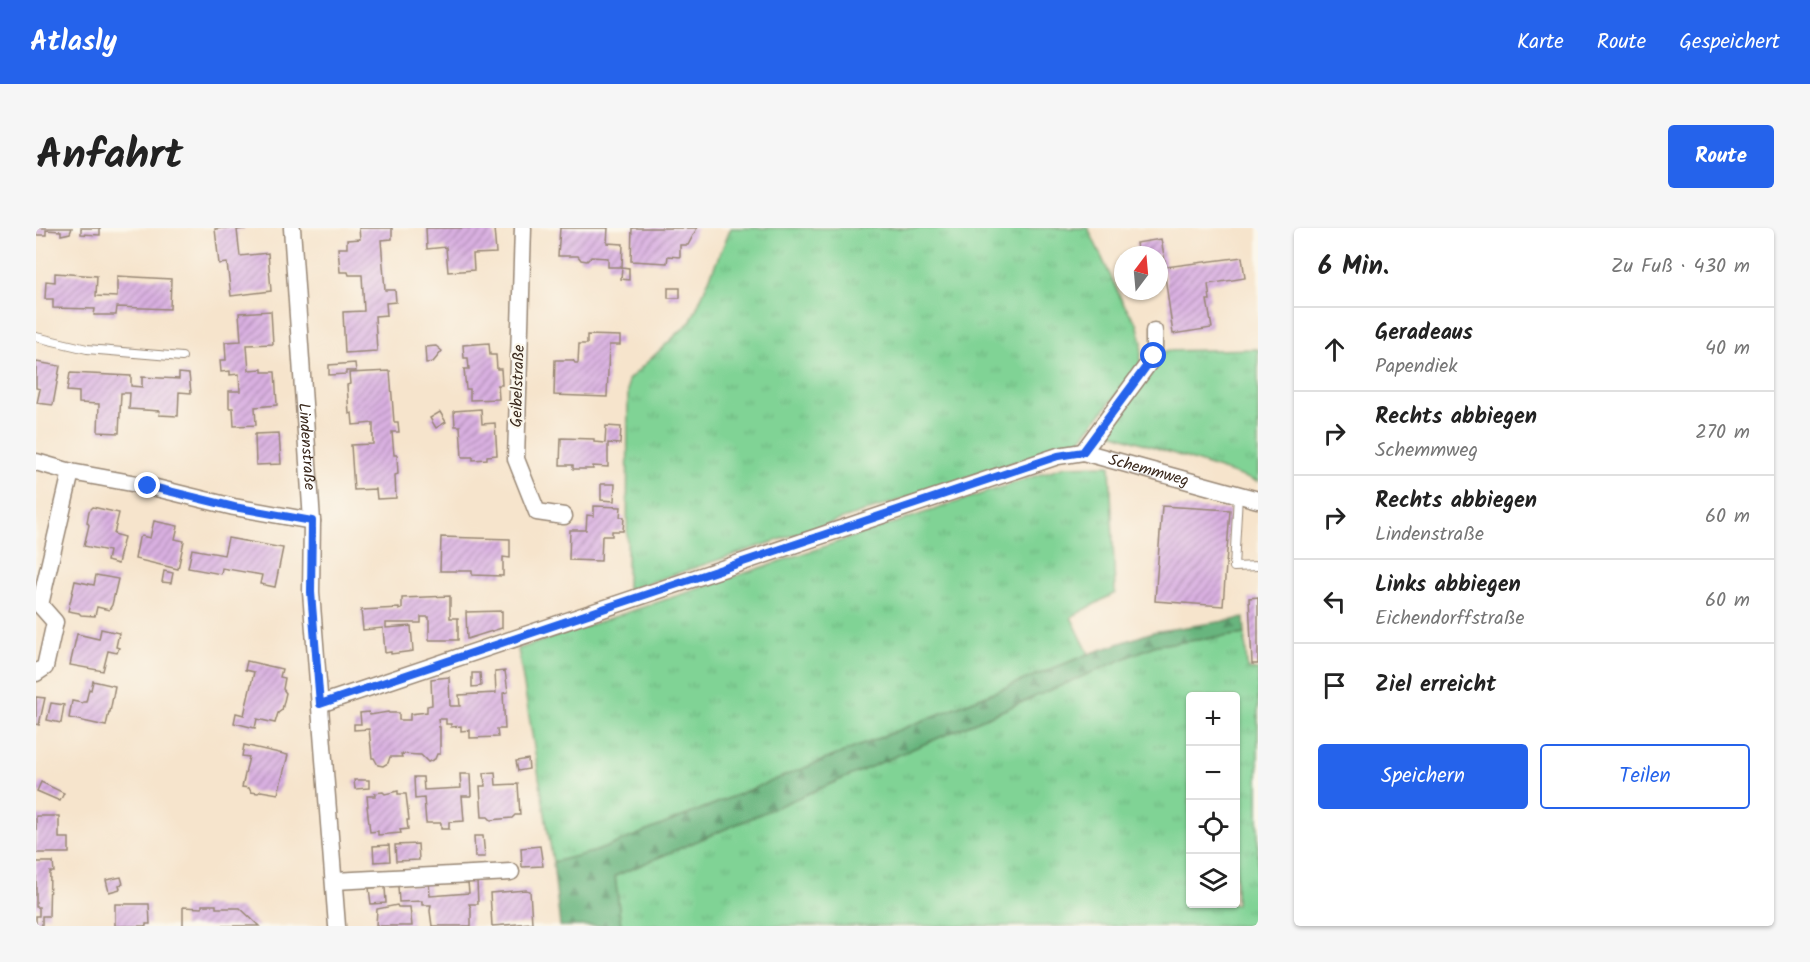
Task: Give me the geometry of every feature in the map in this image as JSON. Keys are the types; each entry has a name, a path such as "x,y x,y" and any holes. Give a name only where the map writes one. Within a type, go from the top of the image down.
{"street":[{"name":"Lindenstraße","path":"292,228 312,521 311,592 337,926"},
{"name":"Geibelstraße","path":"523,228 516,459 537,512 564,516"},
{"path":"1083,452 1154,356 1154,331"},
{"name":"Schemmweg","path":"320,704 1058,456 1083,452 1258,500"},
{"path":"36,462 71,472 148,486 234,507 312,521"},
{"path":"36,673 45,667 55,622 38,606 71,472"},
{"path":"334,881 511,872"}],"lane":[{"path":"36,337 87,349 182,357"},
{"path":"1238,495 1234,567 1258,566"}],"green space":[{"path":"731,228 1088,228 1114,284 1114,300 1122,300 1137,323 1142,342 1140,365 1079,441 627,590 628,380 691,321"},
{"path":"1258,349 1258,482 1109,432 1165,351"},
{"path":"1110,465 1115,593 1071,617 1089,654 597,851 553,862 518,649 1065,466"},
{"path":"1244,618 1245,634 1156,645 615,876 621,926 560,926 553,862 597,851 1089,654 1153,632"},
{"path":"1245,634 1247,669 1258,670 1258,926 621,926 615,876 1156,645"}],"building":[{"path":"36,228 72,228 70,233 61,235 61,231 46,230 46,235 36,235"},
{"path":"81,228 100,228 100,235 81,234"},
{"path":"359,228 392,228 392,239 381,240 385,290 395,290 396,302 386,303 387,315 375,316 377,351 345,353 343,312 364,311 362,275 340,272 338,248 347,248 347,240 360,239"},
{"path":"426,228 494,228 496,253 473,254 474,270 448,272 446,247 427,249"},
{"path":"560,228 608,228 607,243 623,244 622,267 608,267 608,258 591,257 587,261 581,260 578,256 558,256"},
{"path":"632,228 697,228 688,245 680,245 680,257 668,256 667,263 631,261"},
{"path":"215,229 245,229 237,230 240,256 268,253 271,291 231,296 227,263 219,264"},
{"path":"1161,239 1162,246 1136,246 1136,243"},
{"path":"1242,257 1245,278 1208,284 1210,300 1207,300 1212,328 1173,334 1168,298 1168,267"},
{"path":"622,267 629,268 629,280 621,279"},
{"path":"55,273 97,276 96,296 117,297 117,276 171,279 170,309 117,307 116,315 94,315 95,309 53,308 53,299 45,299 46,281 55,282"},
{"path":"668,288 680,288 680,298 668,298"},
{"path":"271,311 273,344 247,345 249,370 262,369 262,372 275,372 277,405 255,407 256,425 234,426 233,408 229,408 229,391 240,391 239,374 230,375 230,371 221,372 220,360 226,360 225,342 241,341 239,313"},
{"path":"587,335 620,336 620,345 609,345 607,397 554,395 555,360 573,360 578,363 579,344 587,344"},
{"path":"489,343 490,355 496,355 497,369 501,369 502,385 498,385 499,399 470,400 470,389 466,389 464,369 469,369 468,358 464,358 463,345"},
{"path":"436,346 442,351 433,362 426,363 425,347"},
{"path":"36,362 60,366 53,405 37,403 40,389 36,388"},
{"path":"355,363 356,371 329,375 329,365"},
{"path":"390,371 394,422 398,422 399,432 392,432 394,455 397,455 396,498 377,499 376,489 354,490 351,445 373,444 373,423 353,425 352,413 349,414 347,385 350,384 349,373"},
{"path":"70,373 131,376 131,386 142,387 142,377 179,379 179,373 189,374 191,393 179,392 178,416 159,415 160,411 129,409 130,393 121,393 119,433 98,432 99,404 79,403 79,392 67,391"},
{"path":"481,409 482,424 495,423 497,455 487,456 487,459 473,460 473,457 462,457 460,426 455,426 454,411"},
{"path":"440,412 446,422 436,428 430,418"},
{"path":"606,426 621,427 620,444 608,443 608,467 593,466 593,469 573,469 573,465 560,465 561,438 594,439 594,442 605,443"},
{"path":"279,433 281,464 256,465 255,434"},
{"path":"601,484 615,484 614,501 601,500"},
{"path":"594,506 621,507 620,517 624,517 623,531 612,531 612,536 602,536 601,561 569,560 570,530 586,530 587,515 594,516"},
{"path":"1162,506 1230,510 1223,606 1155,601"},
{"path":"93,507 119,513 114,534 124,537 118,564 107,561 109,551 84,546 89,525 87,522 89,511"},
{"path":"154,521 178,526 175,539 184,541 178,569 135,559 139,538 142,536 150,538"},
{"path":"441,537 510,539 510,558 503,557 503,576 472,575 472,571 440,571"},
{"path":"228,538 283,548 275,587 260,584 262,575 222,568 221,574 188,568 192,549 224,555"},
{"path":"164,571 173,573 171,583 162,582"},
{"path":"96,575 118,579 109,610 97,607 95,616 68,611 75,581 94,585"},
{"path":"450,596 450,618 458,618 458,640 429,640 429,617 421,617 421,623 386,623 386,628 411,626 413,651 391,654 391,652 385,653 383,628 363,630 361,610 399,608 399,610 402,609 402,598"},
{"path":"1258,597 1258,664 1252,664 1249,598"},
{"path":"502,611 502,628 467,639 466,612"},
{"path":"101,629 119,633 117,653 108,651 103,671 70,665 77,634 99,639"},
{"path":"247,661 282,669 280,677 285,678 283,689 286,693 282,710 278,713 275,723 257,719 255,728 234,723 236,713 244,715 254,672 245,670"},
{"path":"505,671 508,692 503,693 505,729 497,729 498,737 470,738 470,730 461,731 461,726 451,727 451,724 446,724 446,719 438,719 440,754 437,754 435,759 428,762 421,755 401,754 402,757 390,757 388,763 383,766 378,765 372,758 369,729 354,730 354,724 361,724 360,713 369,712 370,715 399,713 399,720 410,720 410,714 427,712 427,706 432,705 431,679 449,677 450,706 460,706 459,695 496,693 495,672"},
{"path":"472,673 480,673 481,686 472,687"},
{"path":"93,681 115,686 106,726 69,718 72,701 86,702"},
{"path":"36,697 45,698 39,725 36,724"},
{"path":"51,703 64,705 61,723 47,720"},
{"path":"244,745 288,755 278,794 251,792 249,788 242,787 249,757 242,756"},
{"path":"528,759 529,769 518,771 516,761"},
{"path":"495,772 496,785 518,784 520,815 491,820 488,817 482,817 480,786 485,786 484,773"},
{"path":"460,774 470,774 471,796 462,796 464,821 449,822 449,829 441,829 441,823 426,823 424,798 415,799 414,777 423,777 424,790 461,788"},
{"path":"354,780 369,780 369,788 355,789"},
{"path":"41,782 64,793 60,801 37,791"},
{"path":"398,791 398,794 406,794 408,829 400,830 401,833 378,835 378,831 370,832 367,796"},
{"path":"36,816 59,816 59,838 69,838 69,853 36,853"},
{"path":"474,836 483,836 485,857 475,857"},
{"path":"418,844 419,860 396,861 395,845"},
{"path":"389,845 390,861 374,862 373,846"},
{"path":"540,846 543,866 522,867 521,848"},
{"path":"36,862 53,862 54,872 50,872 49,916 42,916 42,926 36,926 39,907 36,907"},
{"path":"121,877 123,884 119,885 120,889 109,892 106,880"},
{"path":"429,881 430,896 469,893 468,882 477,881 478,904 469,904 471,926 432,926 431,905 422,905 422,901 399,902 398,886"},
{"path":"385,887 386,903 371,904 369,888"},
{"path":"530,891 532,923 492,926 490,893"},
{"path":"115,904 149,904 150,924 115,926"},
{"path":"202,905 216,905 216,908 240,908 259,926 183,926 183,907 202,908"},
{"path":"397,905 398,907 410,907 412,926 376,926 377,909"}],"route":[{"path":"148,486 234,507 312,521 311,592 320,704 1058,456 1083,452 1154,356"}]}
